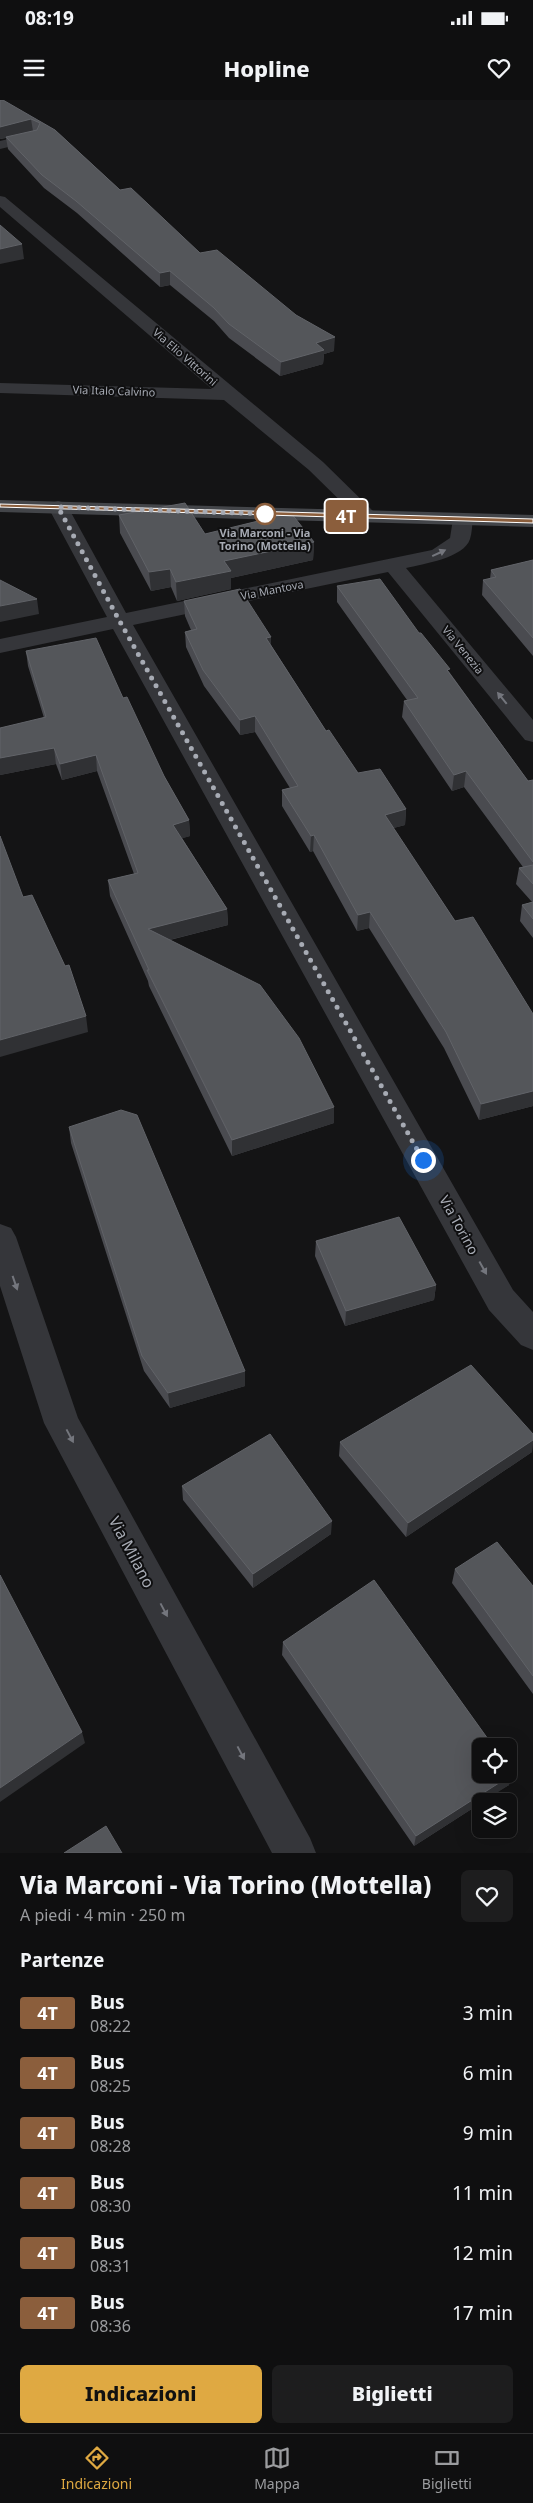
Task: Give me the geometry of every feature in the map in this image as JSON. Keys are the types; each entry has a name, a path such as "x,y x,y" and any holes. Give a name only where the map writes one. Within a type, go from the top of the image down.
{"main road":[{"path":"0,506 533,521"}],"street":[{"path":"0,145 33,137"},
{"name":"Via Elio Vittorini","path":"0,200 229,395 316,466 368,517"},
{"name":"Via Italo Calvino","path":"0,388 229,395"},
{"name":"Via Torino","path":"58,507 119,620 501,1300 533,1335"},
{"name":"Via Mantova","path":"0,646 119,620 394,566 439,555 460,540 463,519"},
{"name":"Via Venezia","path":"394,566 533,735"},
{"name":"Via Milano","path":"0,1237 62,1423 296,1853"}],"building":[{"path":"0,100 55,130 120,190 131,188 200,253 217,250 296,315 335,337 316,343 324,350 281,362 229,324 214,308 170,271 160,273 76,201 42,175 6,137 37,130 40,123 31,119 0,127"},
{"path":"0,225 22,244 0,249"},
{"path":"185,503 205,534 291,513 314,542 224,561 231,571 176,582 170,569 149,572 119,515"},
{"path":"533,560 533,638 483,580 496,577 491,570"},
{"path":"380,579 419,633 421,633 450,669 447,670 528,781 533,780 533,862 466,771 454,775 404,701 418,698 337,586"},
{"path":"0,580 37,599 0,606"},
{"path":"240,589 271,637 266,638 326,731 329,730 358,773 380,769 406,809 385,815 455,921 473,917 533,1014 533,1091 481,1104 446,1032 370,912 358,915 314,835 311,836 282,790 298,786 255,716 240,720 203,670 185,632 197,629 184,601"},
{"path":"96,638 123,698 127,697 164,776 189,820 173,825 227,909 148,929 260,985 299,1038 334,1107 232,1140 147,970 149,970 108,880 138,873 96,755 60,764 54,748 0,758 0,728 46,717 26,651"},
{"path":"0,836 23,897 32,895 65,966 69,965 86,1016 0,1040"},
{"path":"533,865 533,884 519,868"},
{"path":"533,902 533,919 522,905"},
{"path":"121,1110 137,1115 245,1371 168,1393 142,1356 69,1127"},
{"path":"399,1217 436,1285 346,1311 316,1241"},
{"path":"471,1365 533,1434 533,1440 408,1523 340,1442"},
{"path":"270,1434 332,1521 253,1574 182,1486"},
{"path":"497,1542 533,1586 533,1676 455,1569"},
{"path":"0,1575 82,1732 0,1788"},
{"path":"374,1580 487,1738 472,1738 472,1783 499,1783 483,1793 472,1793 472,1800 416,1836 283,1642"},
{"path":"106,1826 122,1853 64,1853"}],"bus line":[{"name":"4T","path":"0,506 533,521"}],"place":[{"name":"Via Marconi - Via Torino (Mottella)","path":"265,514"}],"route":[{"path":"265,514 271,514 58,507 119,620 423,1160"}]}
